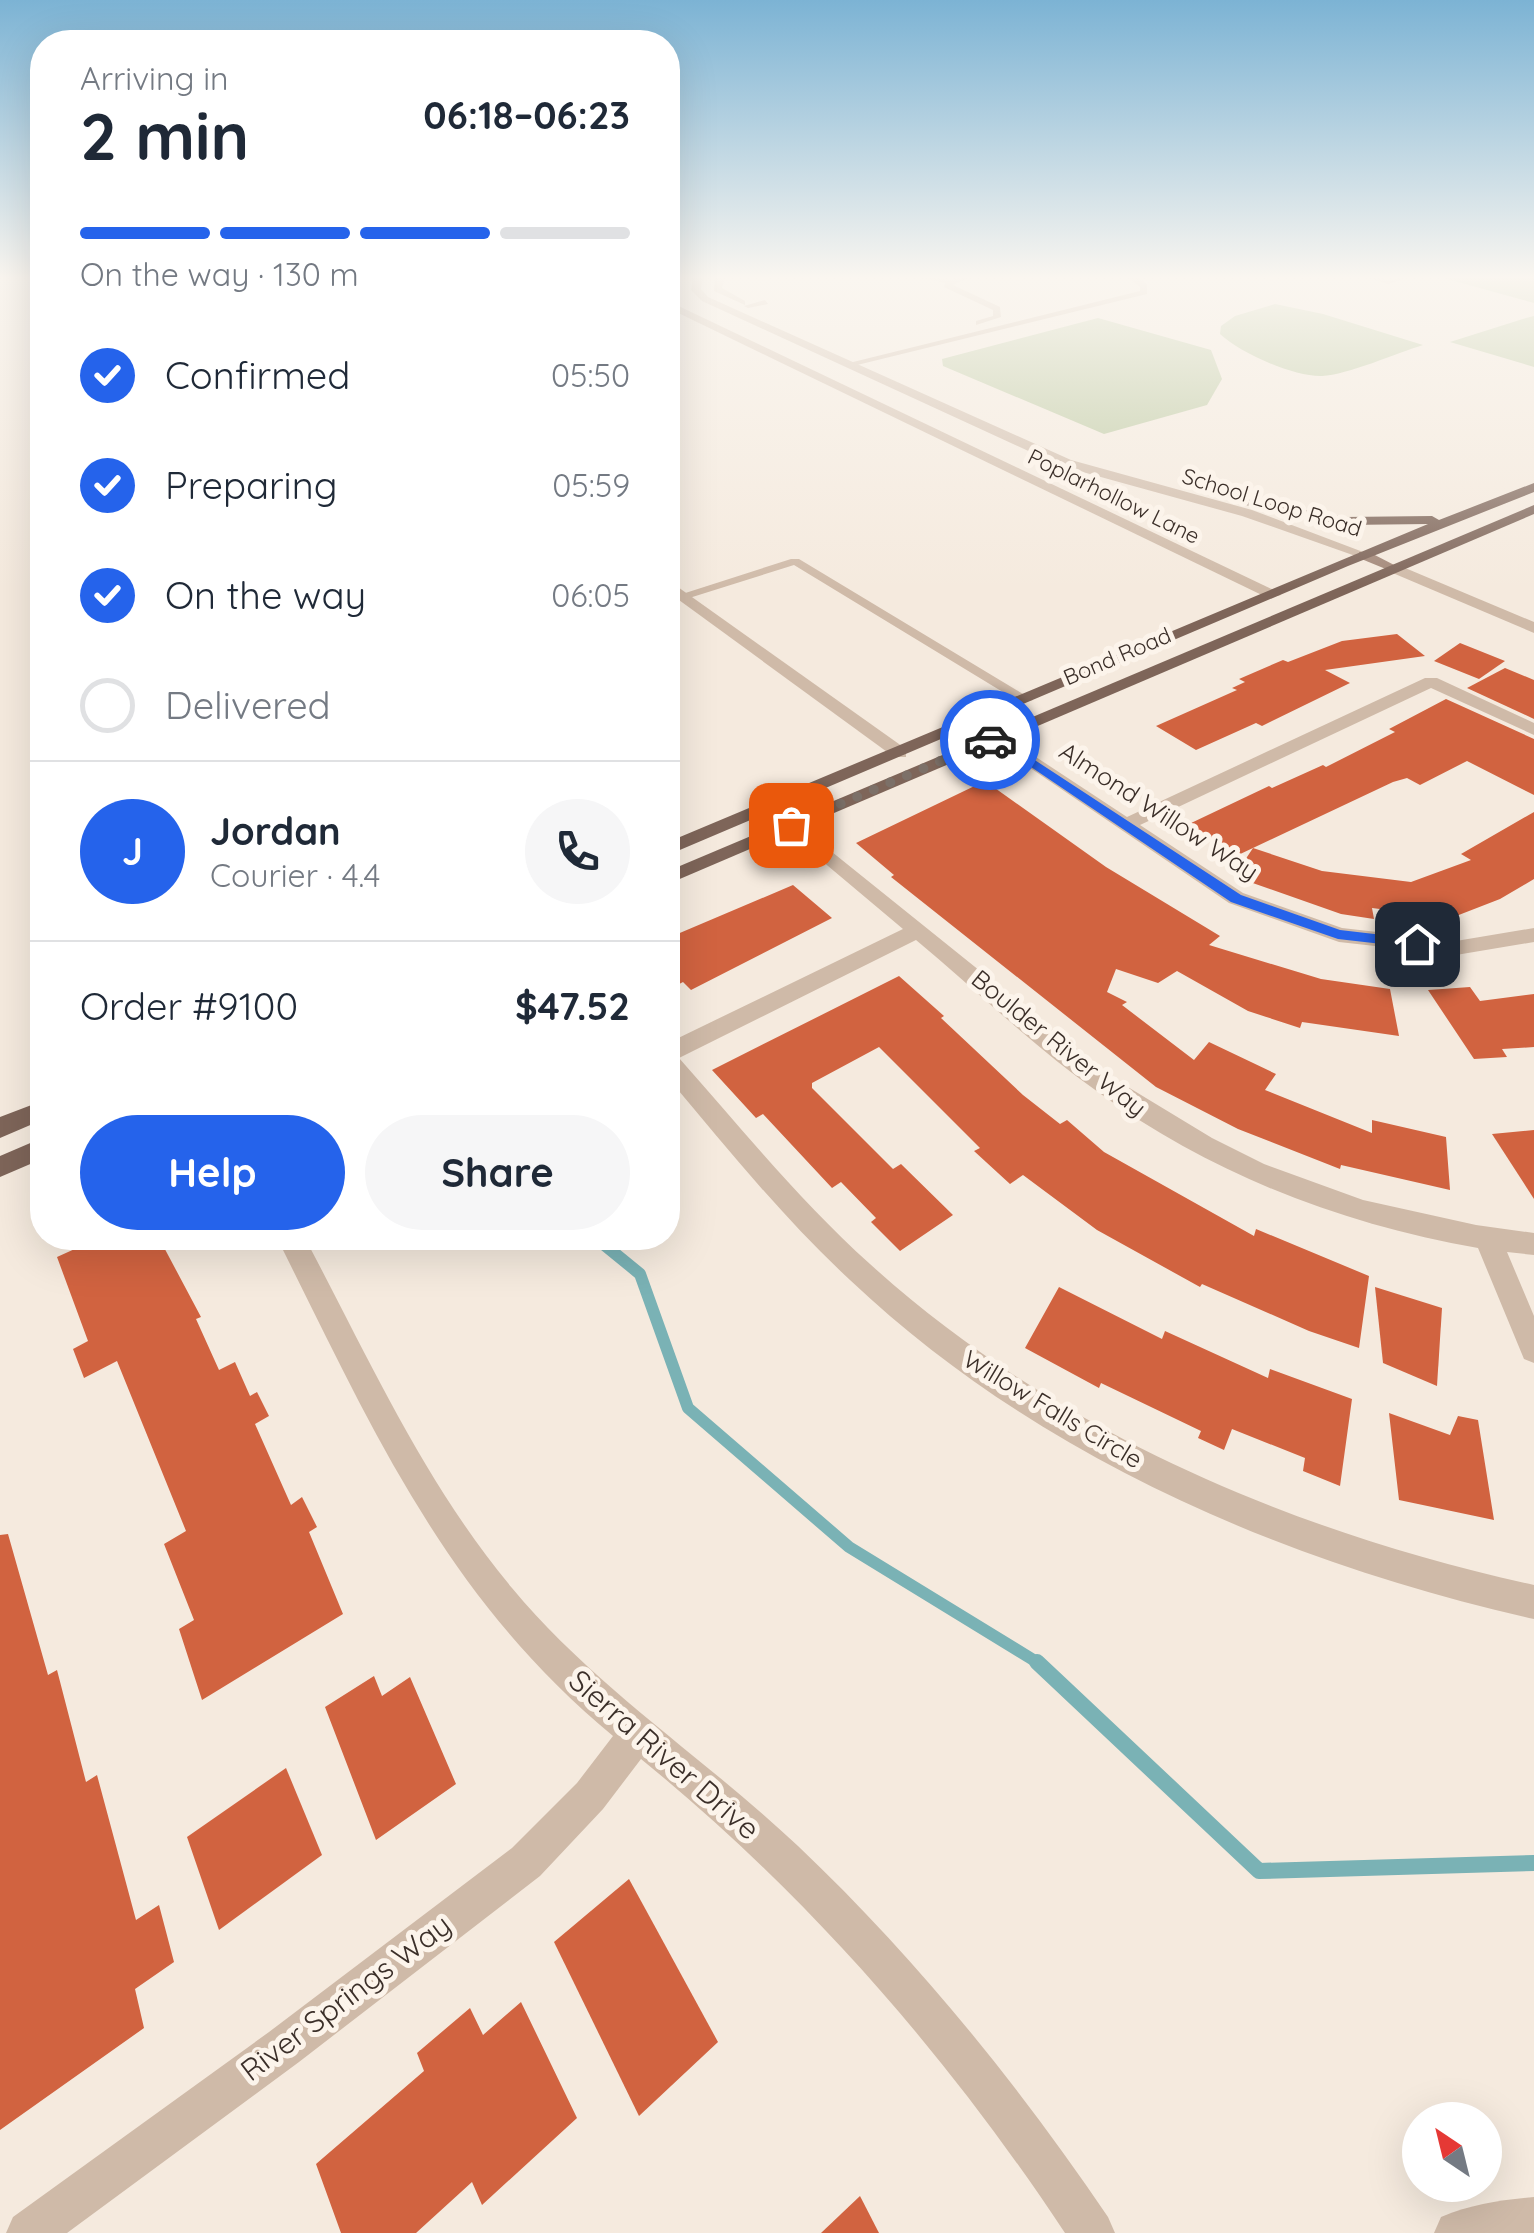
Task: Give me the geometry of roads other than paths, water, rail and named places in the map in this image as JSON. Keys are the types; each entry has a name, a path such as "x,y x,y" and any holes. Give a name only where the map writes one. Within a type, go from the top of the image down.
{"main road":[{"name":"Bond Road","path":"680,844 1534,487"},
{"path":"1242,500 1355,522 1458,518"},
{"name":"Bond Road","path":"680,873 1534,508"},
{"path":"1364,555 1393,568"},
{"path":"791,825 800,807 941,746 951,731"},
{"path":"0,1128 30,1115"},
{"path":"0,1167 30,1153"}],"street":[{"name":"Poplarhollow Lane","path":"829,381 1273,595"},
{"name":"School Loop Road","path":"899,381 1092,474 1248,513 1328,547 1364,555"},
{"name":"School Loop Road","path":"918,381 1108,466 1242,500 1330,533 1364,555"},
{"path":"1330,533 1355,522"},
{"path":"1393,568 1534,628"},
{"path":"680,594 900,752"},
{"path":"1127,824 1431,682 1534,730"},
{"name":"Almond Willow Way","path":"995,738 1236,898 1338,935 1456,948 1534,936"},
{"name":"Boulder River Way","path":"791,825 1104,1084 1150,1117 1216,1154 1340,1205 1412,1225 1488,1240 1534,1244"},
{"path":"680,1047 918,930"},
{"name":"Willow Falls Circle","path":"680,1076 820,1235 890,1300 962,1355 1043,1409 1134,1460 1254,1516 1384,1563 1534,1602"},
{"path":"1488,1240 1534,1350"},
{"name":"Sierra River Drive","path":"297,1250 430,1500 473,1566 538,1644 636,1734 732,1812 839,1914 950,2040 1092,2233"},
{"name":"River Springs Way","path":"30,2233 284,2047 526,1862 590,1796 636,1734"},
{"path":"1458,2233 1486,2224 1534,2220"}],"lane":[{"path":"680,589 795,561 1026,700"}],"waterway":[{"path":"611,1250 640,1274 688,1408 849,1547 1037,1662"},
{"path":"1037,1662 1259,1871 1534,1863"}]}
